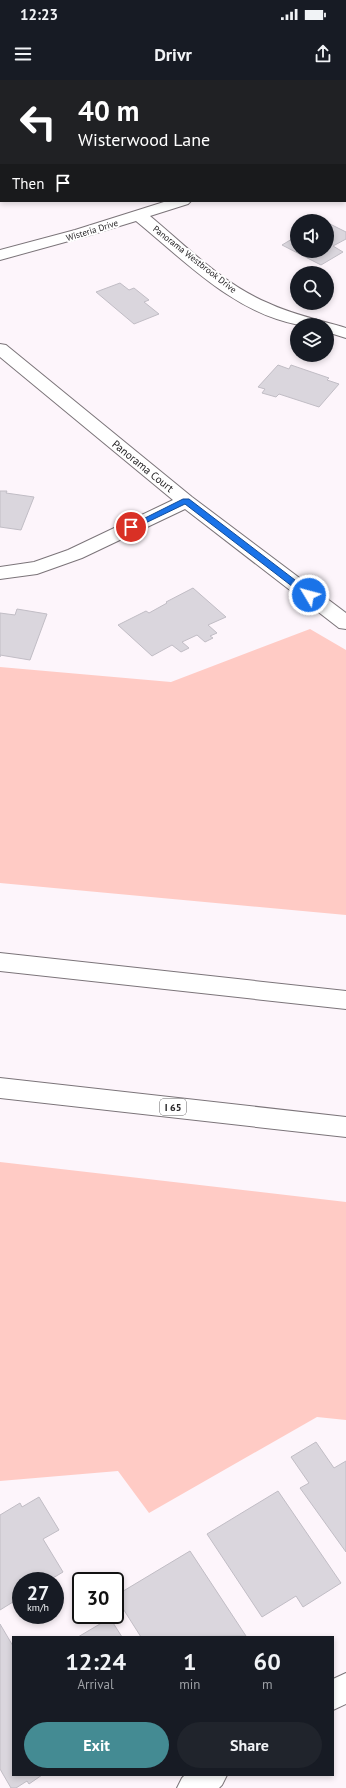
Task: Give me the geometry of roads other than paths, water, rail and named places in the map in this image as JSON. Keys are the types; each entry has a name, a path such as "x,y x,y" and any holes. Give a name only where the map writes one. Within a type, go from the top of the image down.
{"main road":[{"name":"Wisteria Drive","path":"0,255 81,233 180,202"},
{"name":"Panorama Westbrook Drive","path":"139,215 222,283 245,299 276,313 294,318"},
{"path":"334,329 346,333"},
{"name":"Panorama Court","path":"0,349 186,501 346,623"},
{"path":"0,573 38,568 75,554 186,501"},
{"path":"0,962 346,1000"},
{"name":"I 65","path":"0,1088 346,1127"},
{"path":"334,1695 346,1687"},
{"path":"192,1788 210,1776"}]}
